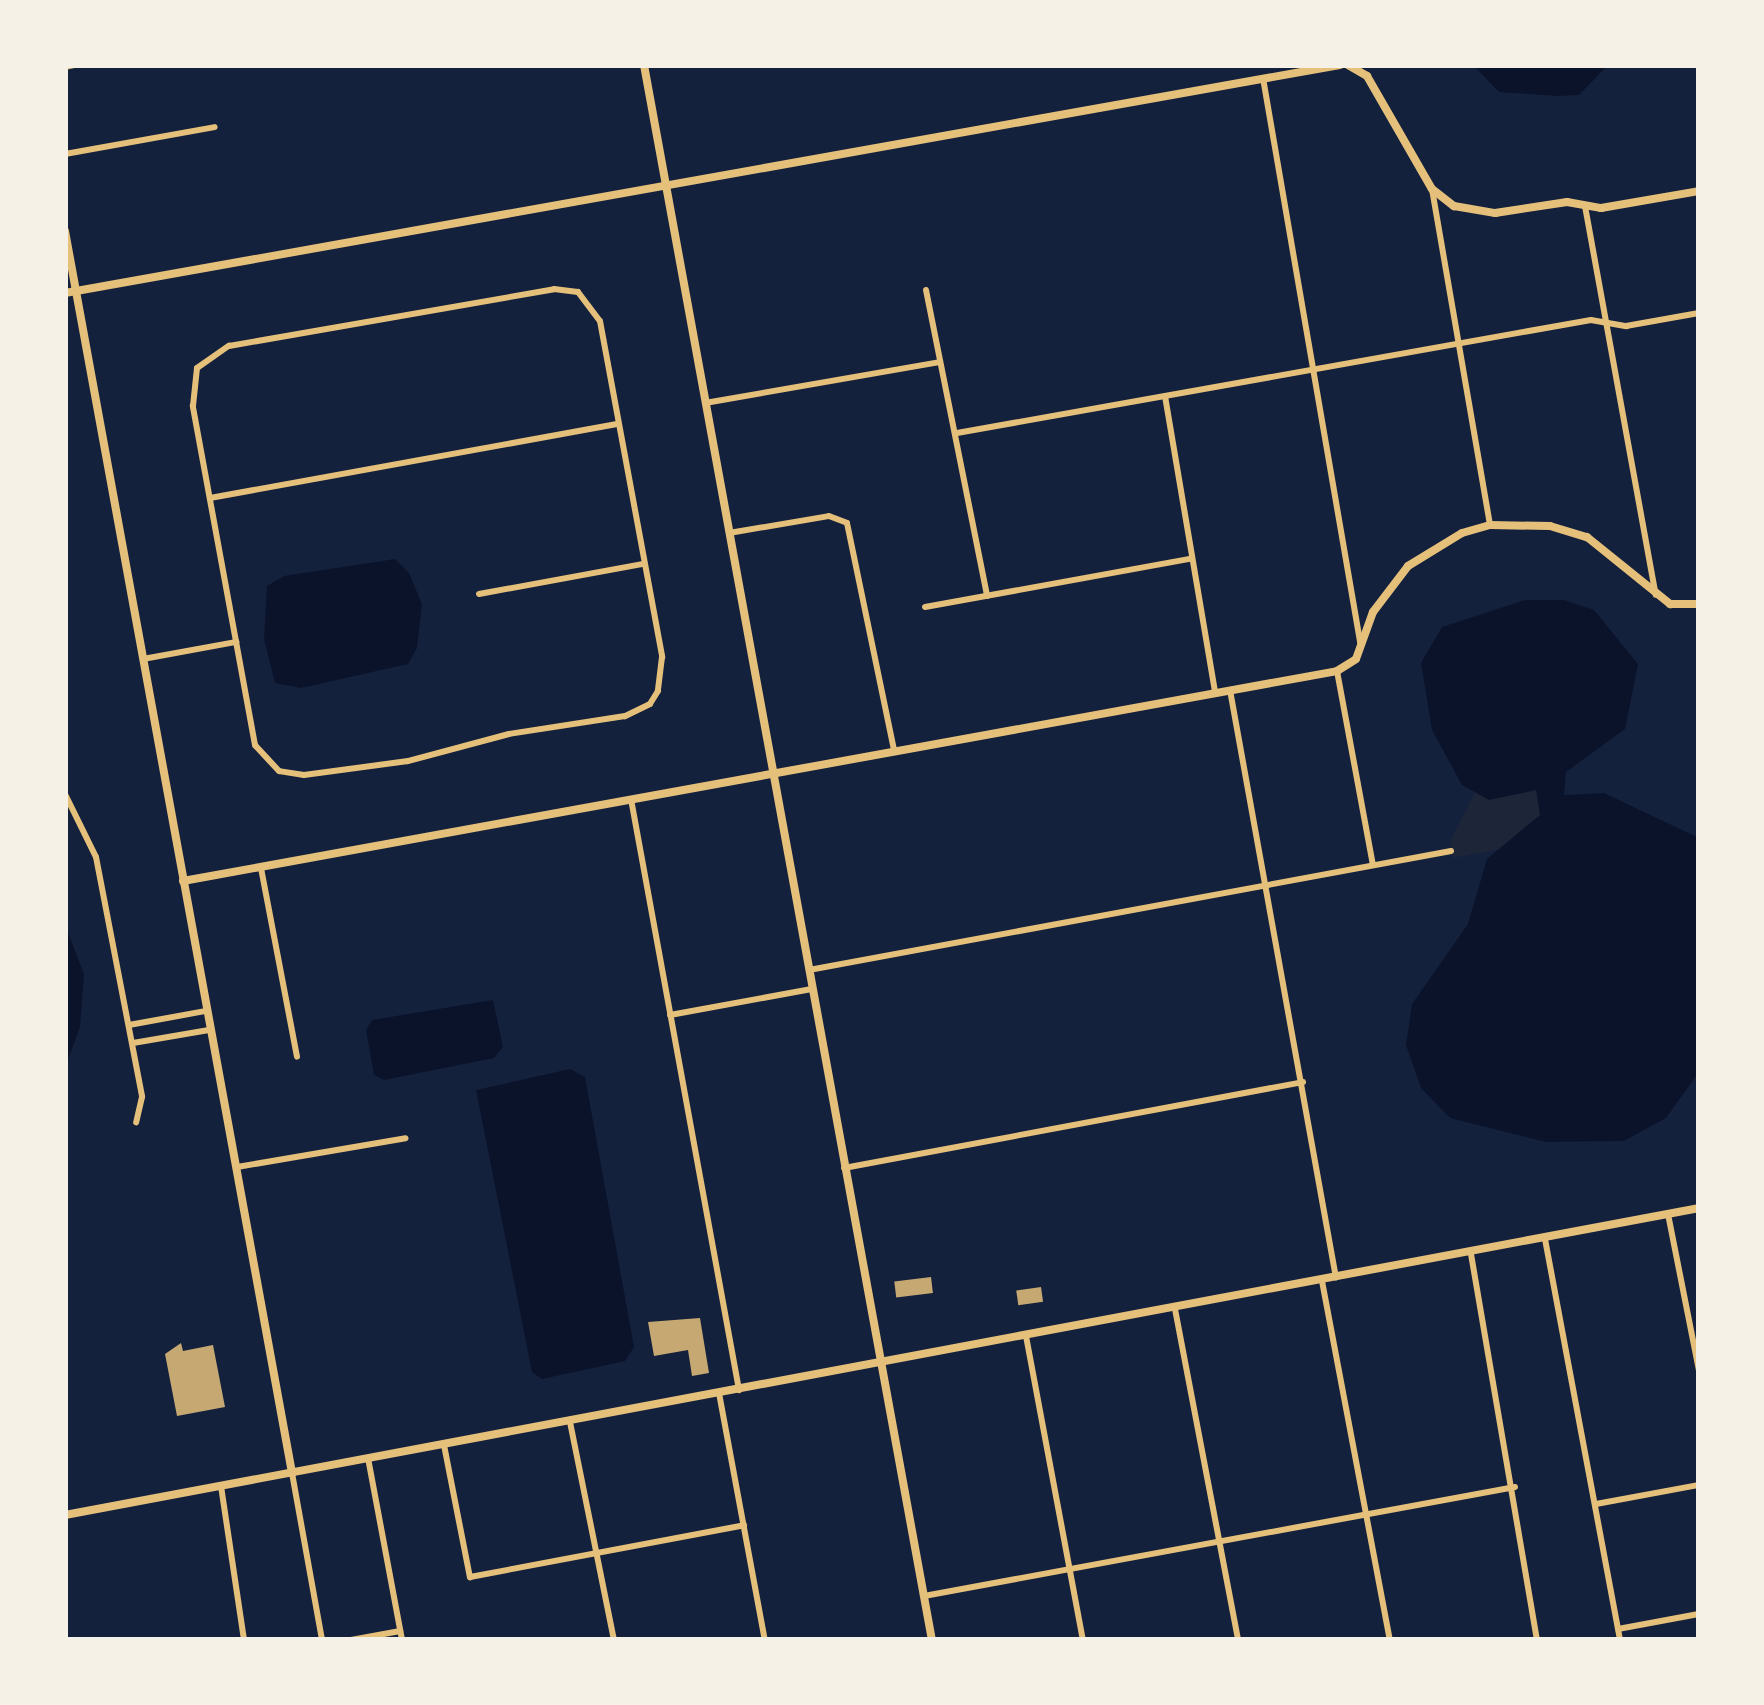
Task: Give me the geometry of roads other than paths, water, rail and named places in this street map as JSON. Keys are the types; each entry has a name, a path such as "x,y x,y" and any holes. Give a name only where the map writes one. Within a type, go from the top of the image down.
{"street":[{"path":"65,66 74,65"},
{"path":"644,65 932,1640"},
{"path":"65,294 1297,67 1340,65"},
{"path":"1348,65 1367,76 1432,189 1490,525"},
{"path":"1263,76 1361,648"},
{"path":"65,154 215,127"},
{"path":"1432,189 1454,206 1495,212 1567,202 1585,206 1699,191"},
{"path":"1585,206 1656,596"},
{"path":"65,231 322,1640"},
{"path":"554,288 578,292 600,321 663,668 650,704 626,716 510,734 408,761 304,775 268,764 254,744 210,498 191,392 204,358 230,346 336,331 430,307 554,288"},
{"path":"926,290 987,596"},
{"path":"956,433 1591,320 1606,323 1699,312"},
{"path":"705,404 938,362"},
{"path":"1165,396 1215,693"},
{"path":"210,498 618,424"},
{"path":"729,532 829,516 847,523 894,750"},
{"path":"183,882 1336,672 1361,648 1373,612 1408,566 1462,533 1490,525 1550,526 1587,537 1656,596 1678,606 1699,604"},
{"path":"924,607 1190,559"},
{"path":"479,594 643,564"},
{"path":"143,659 236,642"},
{"path":"1336,672 1373,865"},
{"path":"1230,690 1336,1279"},
{"path":"65,794 96,857 142,1097 136,1122"},
{"path":"631,799 739,1390"},
{"path":"808,970 1451,851"},
{"path":"260,868 297,1056"},
{"path":"670,1015 812,989"},
{"path":"130,1024 206,1012"},
{"path":"133,1043 209,1030"},
{"path":"844,1168 1303,1082"},
{"path":"237,1168 406,1138"},
{"path":"65,1515 1471,1254 1699,1208"},
{"path":"1668,1214 1699,1370"},
{"path":"1545,1239 1620,1640"},
{"path":"1471,1254 1515,1487 1537,1640"},
{"path":"1322,1281 1390,1640"},
{"path":"1175,1309 1238,1640"},
{"path":"1026,1336 1082,1640"},
{"path":"720,1393 765,1640"},
{"path":"570,1422 614,1640"},
{"path":"444,1445 470,1577 744,1525"},
{"path":"351,1640 401,1636 368,1458"},
{"path":"1596,1504 1699,1485"},
{"path":"221,1486 244,1640"},
{"path":"924,1596 1515,1487"},
{"path":"1618,1629 1699,1614"}]}
